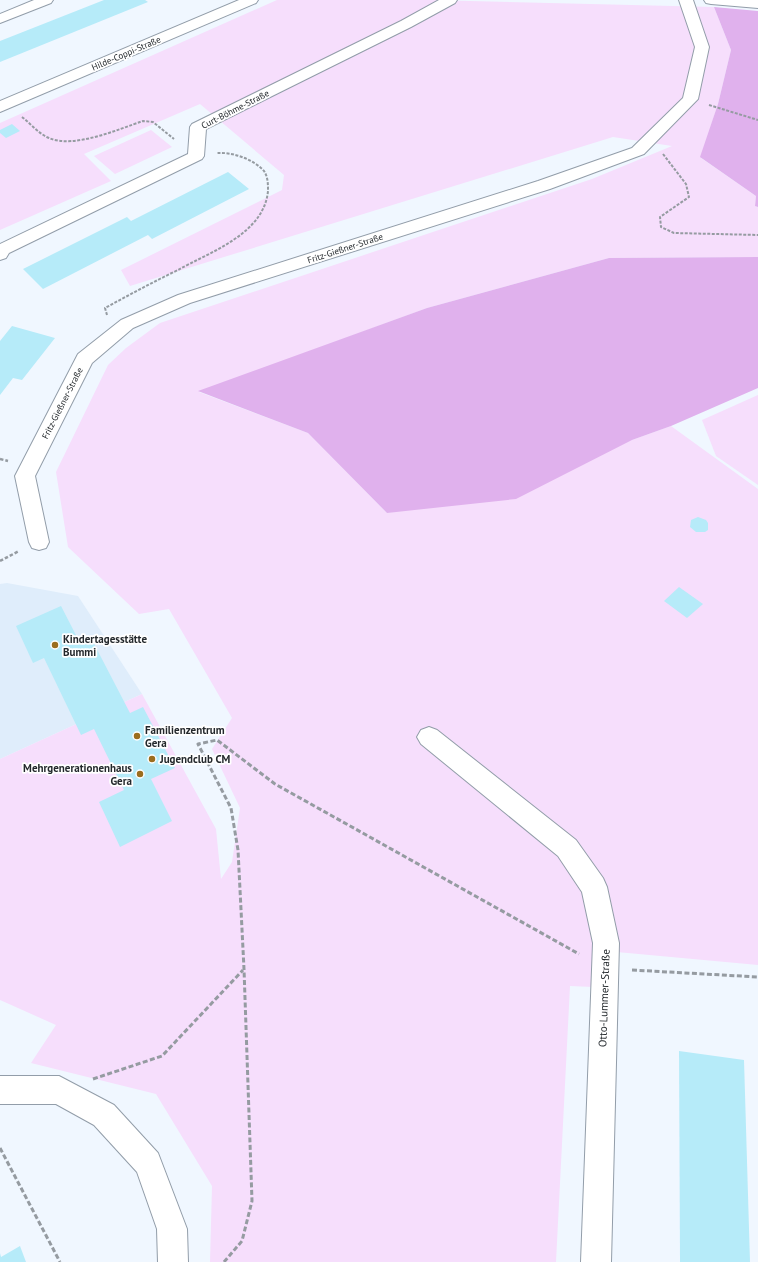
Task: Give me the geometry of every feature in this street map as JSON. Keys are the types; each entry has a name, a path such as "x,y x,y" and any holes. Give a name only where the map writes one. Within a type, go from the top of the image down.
{"street":[{"path":"0,19 46,0"},
{"name":"Hilde-Coppi-Straße","path":"0,107 251,0"},
{"name":"Curt-Böhme-Straße","path":"0,254 3,249 196,156 198,128 406,24 450,0"},
{"path":"686,0 702,47 690,99"},
{"path":"711,0 758,4"},
{"name":"Fritz-Gießner-Straße","path":"39,542 24,476 85,359 128,324 184,299 544,185 638,151 690,99"},
{"name":"Otto-Lummer-Straße","path":"429,737 567,848 594,887 606,943 596,1262"},
{"path":"0,1090 59,1090 104,1115 148,1163 172,1229 173,1262"}],"path":[{"path":"690,99 758,120"},
{"path":"647,142 658,147 686,184 689,197 660,217 661,227 674,233 758,235"},
{"path":"224,1262 242,1241 252,1201 244,969 238,850 231,808 198,744 217,740 275,784 605,968 758,977"},
{"path":"59,1090 162,1056 244,969"},
{"path":"0,1148 60,1262"}],"shaded area":[{"path":"277,0 429,0 714,7 731,50 718,104 701,158 756,196 755,206 758,207 758,257 609,258 427,308 199,392 308,433 387,513 632,440 671,426 758,489 758,965 595,950 593,987 570,986 556,1262 210,1262 212,1186 156,1094 31,1063 56,1025 0,1000 0,759 142,694 216,829 221,879 232,862 240,808 212,749 232,718 169,609 139,614 68,547 56,472 108,365 126,348 160,323 592,179 672,146 613,137 130,286 121,270 282,190 284,175 200,104 84,154 111,181 0,230 0,123"},
{"path":"714,7 758,11 758,207 755,206 756,196 700,157 718,104 731,50"},
{"path":"151,130 172,147 115,174 94,156"},
{"path":"758,257 758,388 671,426 632,440 516,499 387,513 308,433 198,391 427,308 609,258"},
{"path":"758,395 758,485 716,456 702,420"},
{"name":"Kindertagesstätte Bummi","path":"7,583 78,596 142,694 0,759 0,584"}],"building":[{"path":"104,0 145,0 148,2 0,62 0,41"},
{"path":"12,124 20,131 6,138 0,133 0,130"},
{"path":"228,172 249,189 152,239 148,235 43,289 23,269 127,217 131,221"},
{"path":"12,326 55,338 22,380 13,378 0,395 0,341"},
{"path":"698,517 706,520 708,523 708,530 705,532 696,532 690,527 691,520"},
{"path":"679,587 703,604 687,618 664,601"},
{"path":"61,606 79,641 90,636 130,713 143,707 175,768 151,779 172,821 120,847 99,802 124,790 94,729 81,735 44,658 33,663 16,626"},
{"path":"679,1051 744,1060 750,1262 680,1262"},
{"path":"20,1246 26,1262 0,1262 0,1253 1,1257"}],"place":[{"name":"Kindertagesstätte Bummi","path":"55,645"},
{"name":"Familienzentrum Gera","path":"137,736"},
{"name":"Jugendclub CM","path":"152,759"},
{"name":"Mehrgenerationenhaus Gera","path":"140,774"}]}
